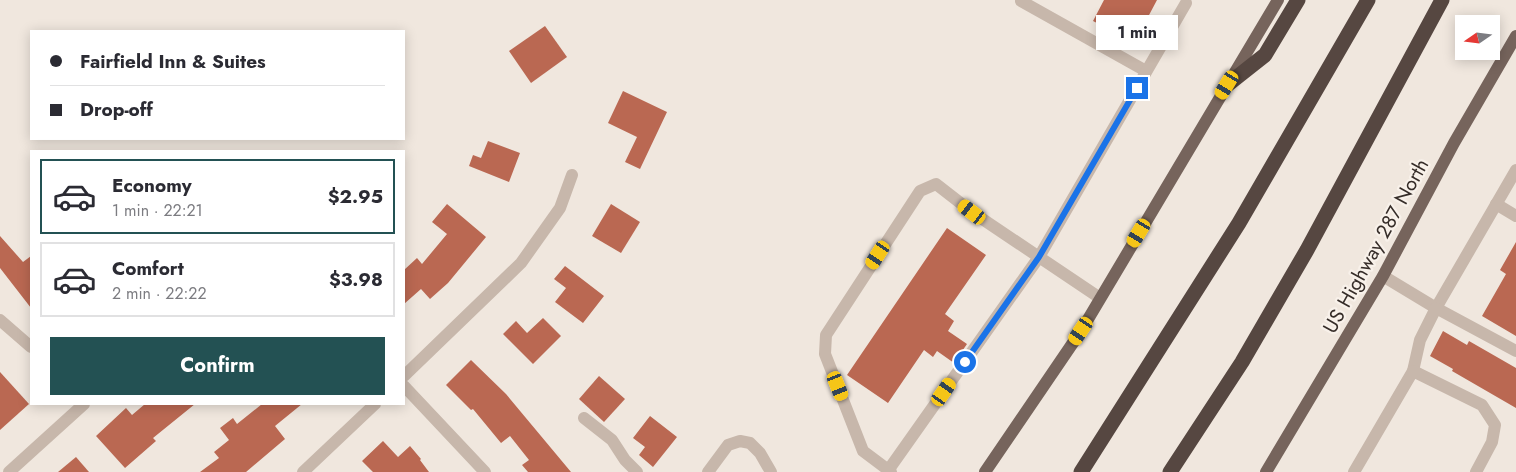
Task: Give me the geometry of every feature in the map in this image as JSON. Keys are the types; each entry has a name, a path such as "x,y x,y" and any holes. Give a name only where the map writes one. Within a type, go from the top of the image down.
{"highway":[{"path":"1227,85 1265,55 1298,0"},
{"path":"1081,472 1239,223 1368,0"},
{"path":"1170,472 1242,362 1307,250 1442,0"}],"main road":[{"path":"985,472 1081,331 1278,0"},
{"name":"US Highway 287 North","path":"1266,472 1383,276 1454,143 1513,50 1516,36"}],"street":[{"path":"1021,1 1146,71"},
{"path":"1100,298 1039,257 972,212 936,184 920,191 826,335 825,354 864,451 889,471 1039,257 1186,3"},
{"path":"1354,472 1413,371 1420,340 1436,308 1516,170"},
{"path":"405,375 521,263 560,208 572,176"},
{"path":"1496,204 1516,216"},
{"path":"1383,276 1436,308 1516,351"},
{"path":"0,320 30,346"},
{"path":"1413,371 1482,405 1495,425 1492,442 1476,472"},
{"path":"405,387 485,472"},
{"path":"9,472 83,405"},
{"path":"303,472 374,405"},
{"path":"584,418 612,440 625,460 637,472"},
{"path":"708,472 728,445 740,441 750,443 760,453 771,472"}],"building":[{"path":"1104,0 1157,0 1148,17 1145,15 1132,41 1093,21"},
{"path":"545,26 567,57 531,83 509,51"},
{"path":"623,91 667,112 640,169 625,162 637,137 608,123"},
{"path":"488,141 520,153 509,182 469,166 473,155 481,158"},
{"path":"447,204 486,237 448,283 430,299 421,289 405,303 405,269 417,258 422,264 447,234 432,222"},
{"path":"611,204 640,222 621,253 592,236"},
{"path":"947,228 986,255 945,314 954,321 948,331 967,344 954,363 937,351 933,357 924,350 888,403 847,375"},
{"path":"0,236 23,262 30,257 30,307 0,268"},
{"path":"1516,242 1516,336 1482,316 1506,274 1500,270"},
{"path":"565,266 604,296 583,323 555,302 566,288 554,279"},
{"path":"543,318 561,336 533,364 503,334 516,321 527,333"},
{"path":"1443,331 1467,345 1469,341 1516,368 1516,408 1430,356"},
{"path":"471,360 506,394 571,472 528,472 522,465 529,460 510,436 501,443 473,409 471,410 446,385"},
{"path":"0,372 29,404 0,430"},
{"path":"599,376 625,399 604,422 579,399"},
{"path":"144,405 194,405 153,438 156,441 125,468 96,436 126,408 132,415"},
{"path":"261,405 301,405 275,426 285,439 246,472 200,472 219,458 214,452 229,440 220,428 233,418 237,424"},
{"path":"650,416 677,437 653,467 639,455 645,447 633,438"},
{"path":"383,441 398,457 410,446 429,472 373,472 362,461"},
{"path":"76,457 89,472 58,472"}],"route":[{"path":"965,362 1039,257 1137,88"}]}
